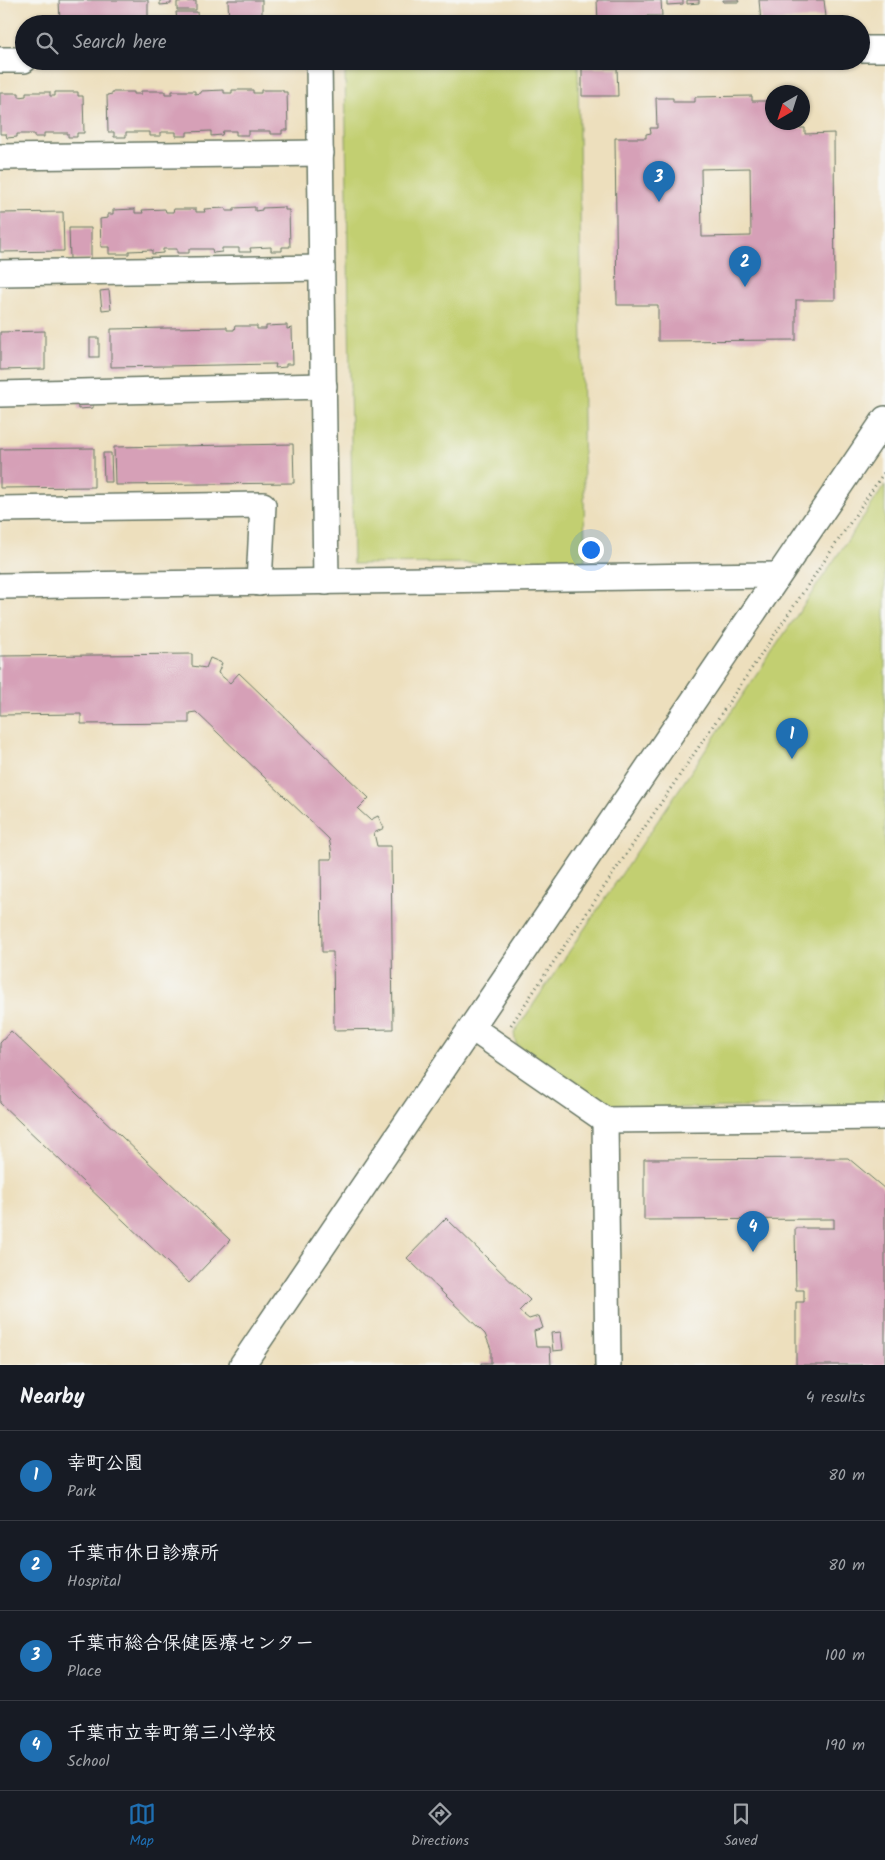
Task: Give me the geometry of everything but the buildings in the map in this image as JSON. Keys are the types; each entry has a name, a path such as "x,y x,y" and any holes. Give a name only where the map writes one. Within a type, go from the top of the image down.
{"street":[{"path":"870,50 885,49"},
{"path":"0,60 15,60"},
{"path":"319,70 326,582"},
{"path":"0,157 320,153"},
{"path":"0,273 322,268"},
{"path":"0,394 324,386"},
{"path":"242,1365 885,419"},
{"path":"0,510 262,505 259,583"},
{"path":"0,586 778,575"},
{"path":"472,1028 605,1120 885,1117"},
{"path":"605,1120 608,1365"}],"path":[{"path":"511,1025 885,471"}],"green space":[{"path":"345,70 578,70 585,562 353,564"},
{"path":"885,485 885,1105 608,1109 516,1044 514,1033"}],"place":[{"name":"千葉市総合保健医療センター","path":"659,202"},
{"name":"千葉市休日診療所","path":"745,287"},
{"name":"幸町公園","path":"792,759"},
{"name":"千葉市立幸町第三小学校","path":"753,1252"}]}
